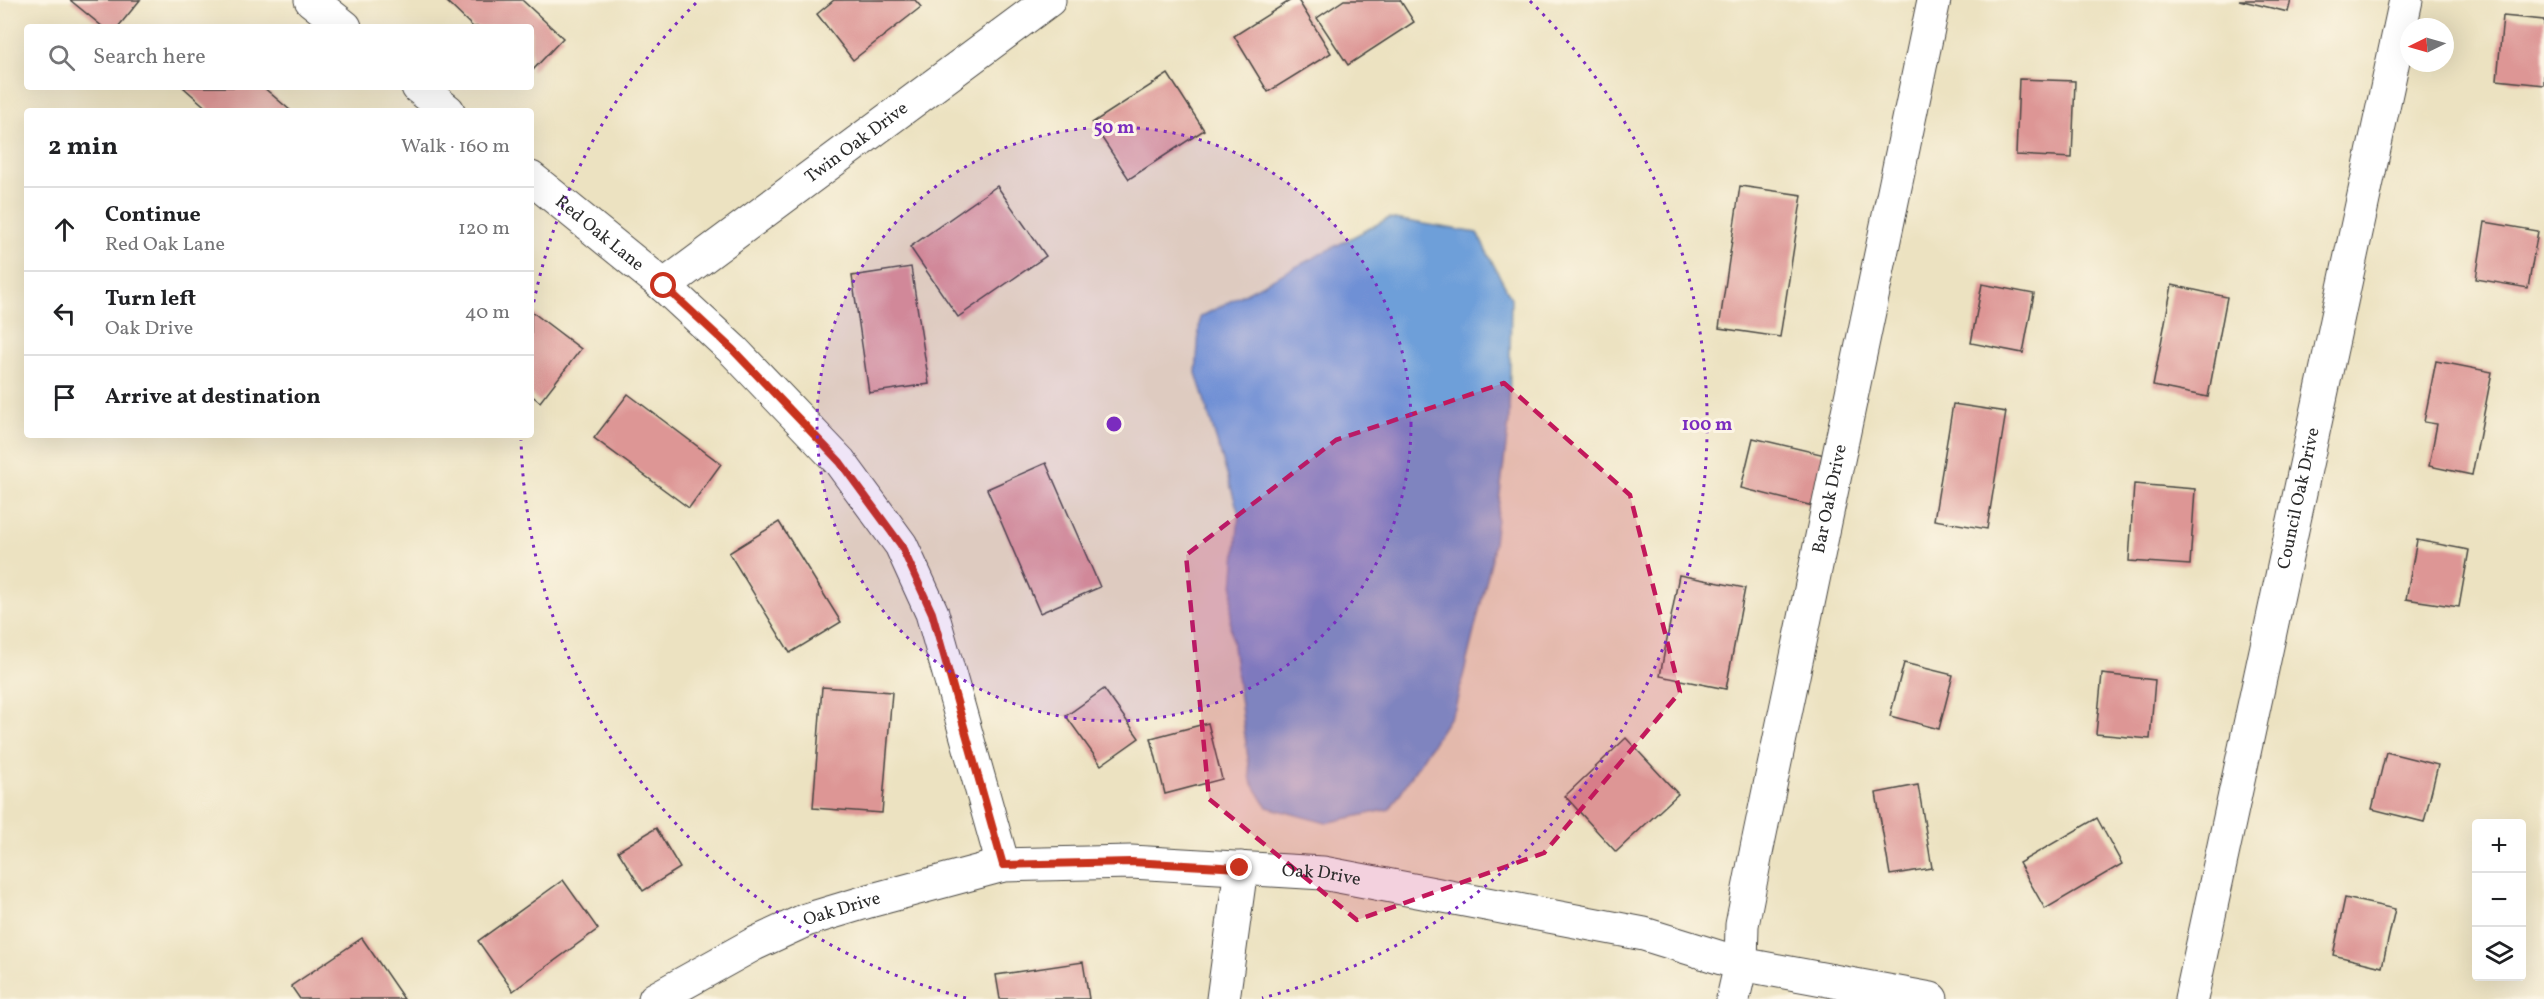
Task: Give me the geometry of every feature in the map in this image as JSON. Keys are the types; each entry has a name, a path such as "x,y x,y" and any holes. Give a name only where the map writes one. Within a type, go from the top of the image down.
{"street":[{"path":"311,0 341,24"},
{"name":"Twin Oak Drive","path":"664,286 1049,0"},
{"name":"Bar Oak Drive","path":"1734,999 1741,964 1742,925 1755,859 1934,0"},
{"name":"Council Oak Drive","path":"2191,999 2406,0"},
{"path":"422,90 444,108"},
{"name":"Red Oak Lane","path":"534,180 664,286 733,350 840,462 901,545 932,613 1003,865"},
{"name":"Oak Drive","path":"655,999 754,944 806,921 869,900 1003,865 1131,862 1323,873 1644,934 1741,964 1931,999"},
{"path":"1222,999 1240,868"}],"highlighted area":[{"path":"1504,383 1630,495 1680,692 1544,853 1357,920 1209,799 1186,555 1336,440"}],"water":[{"path":"1389,218 1477,233 1511,298 1509,422 1492,558 1455,709 1390,809 1326,823 1267,807 1251,781 1230,624 1239,514 1196,373 1200,317"}],"building":[{"path":"70,0 140,0 120,24 99,24"},
{"path":"445,0 522,0 563,38 534,69 534,24 470,24"},
{"path":"834,0 915,0 921,7 853,60 817,14"},
{"path":"1291,0 1298,0 1331,53 1268,92 1234,36"},
{"path":"1344,0 1400,0 1414,22 1348,65 1317,18"},
{"path":"2239,0 2291,0 2288,12"},
{"path":"2503,16 2544,20 2544,85 2497,80"},
{"path":"1168,74 1204,130 1129,179 1092,123"},
{"path":"2019,79 2075,81 2072,158 2016,155"},
{"path":"186,90 266,90 288,108 207,108"},
{"path":"997,186 1046,256 958,317 910,247"},
{"path":"1740,186 1802,195 1780,337 1719,328"},
{"path":"2485,222 2538,231 2528,288 2476,279"},
{"path":"911,267 929,384 869,393 852,276"},
{"path":"1982,284 2034,294 2023,353 1971,343"},
{"path":"2172,285 2227,297 2208,397 2153,386"},
{"path":"534,313 581,349 540,402 534,397"},
{"path":"2436,361 2492,372 2472,475 2429,466 2437,424 2424,422"},
{"path":"628,394 721,464 689,508 594,438"},
{"path":"1953,404 2006,412 1987,529 1934,520"},
{"path":"1753,438 1825,455 1813,506 1741,488"},
{"path":"1046,463 1100,587 1040,613 987,489"},
{"path":"2134,484 2195,489 2190,565 2129,561"},
{"path":"779,522 841,622 790,653 729,553"},
{"path":"2417,540 2469,550 2459,607 2406,599"},
{"path":"1679,575 1745,588 1726,689 1660,676"},
{"path":"1904,663 1953,675 1939,729 1890,716"},
{"path":"2102,674 2155,680 2150,739 2096,734"},
{"path":"822,687 892,692 882,813 813,808"},
{"path":"1104,689 1139,738 1101,765 1066,716"},
{"path":"1208,723 1222,779 1165,794 1151,738"},
{"path":"1626,738 1678,794 1616,852 1565,796"},
{"path":"2386,752 2438,765 2424,822 2372,809"},
{"path":"1918,785 1932,868 1890,875 1876,793"},
{"path":"2097,818 2122,864 2045,909 2019,863"},
{"path":"656,828 680,868 643,891 618,851"},
{"path":"563,880 598,929 513,991 478,941"},
{"path":"2345,898 2395,909 2382,967 2333,955"},
{"path":"362,938 404,999 300,999 291,986"},
{"path":"1083,962 1089,999 1000,999 996,975"}],"route":[{"path":"664,286 733,350 840,462 901,545 932,613 974,754 1003,865 1131,862 1240,868"}]}
